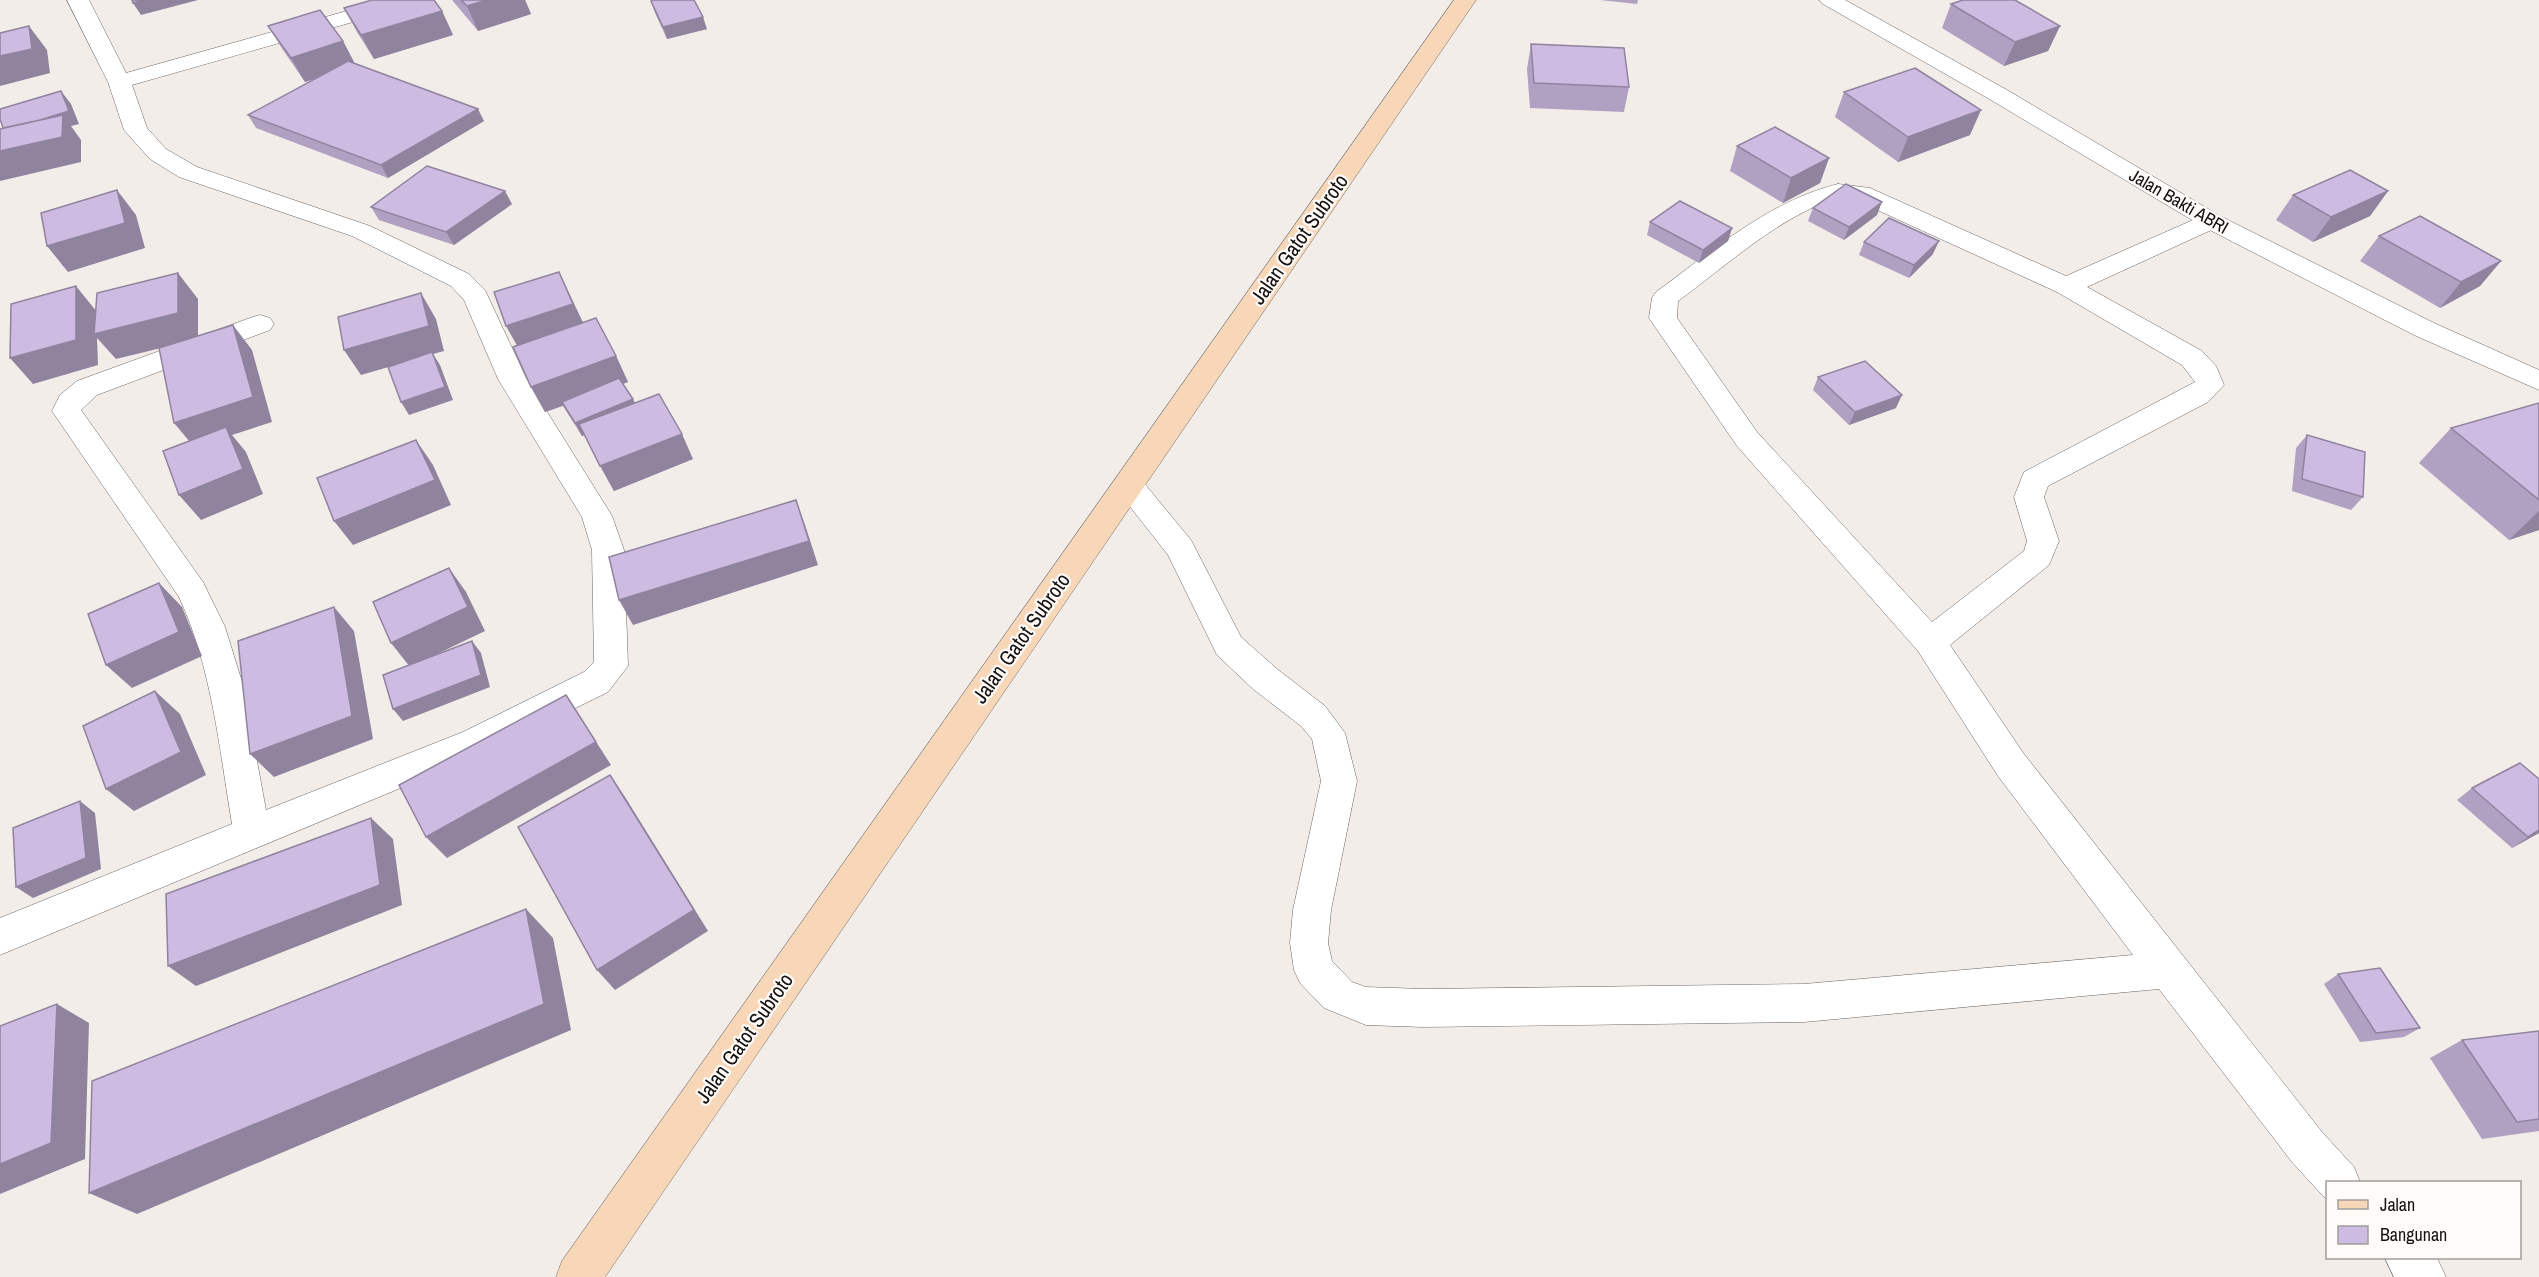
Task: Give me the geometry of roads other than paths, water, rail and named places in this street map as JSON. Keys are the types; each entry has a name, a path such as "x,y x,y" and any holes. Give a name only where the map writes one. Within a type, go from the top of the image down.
{"main road":[{"name":"Jalan Gatot Subroto","path":"578,1277 1465,0"}],"street":[{"path":"0,937 38,919 475,742 596,682 611,666 608,550 597,516 512,379 476,296 459,280 361,231 188,172 158,154 136,130 119,82 78,0"},
{"path":"119,82 409,0"},
{"name":"Jalan Bakti ABRI","path":"1830,0 1999,95 2211,221 2424,329 2539,381"},
{"path":"1930,642 2038,557 2043,542 2029,496 2035,480 2198,395 2210,386 2206,373 2192,358 2066,286 1861,193 1839,190 1802,205 1665,298 1663,318 1747,439 1930,642 2011,765 2307,1147 2338,1181"},
{"path":"2066,286 2211,221"},
{"path":"252,834 226,685 209,627 192,591 66,411 70,402 87,388 260,324"},
{"path":"1128,485 1180,548 1229,646 1266,680 1313,716 1328,733 1339,781 1311,910 1309,943 1314,970 1338,996 1366,1006 1423,1008 1804,1003 2168,970"},
{"path":"2409,1259 2424,1277"}]}
